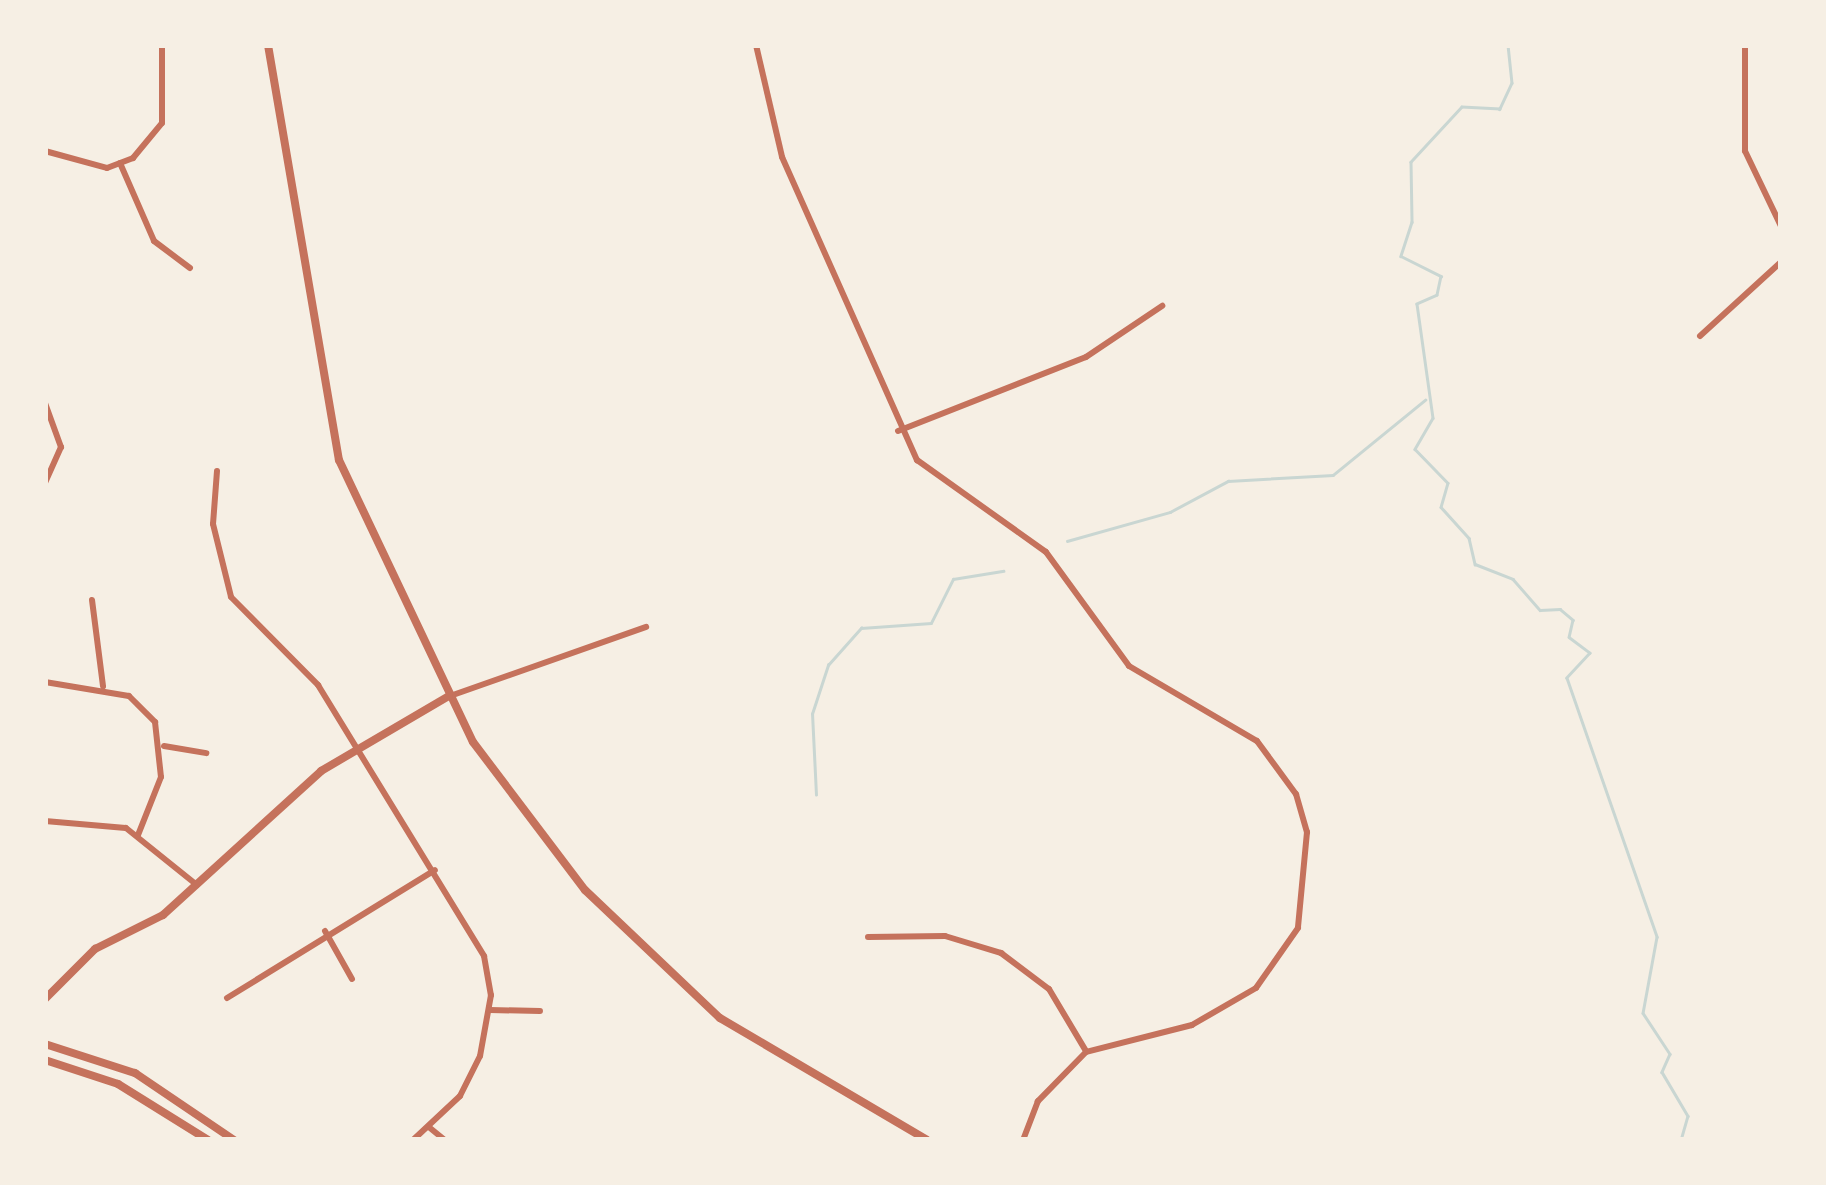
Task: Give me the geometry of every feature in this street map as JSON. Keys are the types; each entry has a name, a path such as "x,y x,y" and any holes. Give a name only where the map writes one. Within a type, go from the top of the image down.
{"street":[{"path":"45,151 84,165 120,162 162,123 162,45"},
{"path":"268,45 339,460 449,696 492,774 627,934 767,1051 927,1140"},
{"path":"756,45 782,157 898,431 943,487 1046,552 1129,666 1257,741 1296,794 1307,832 1298,928 1256,988 1192,1025 1086,1052 1038,1101 1023,1140"},
{"path":"1745,45 1742,135 1781,226"},
{"path":"120,162 154,241 190,268"},
{"path":"1700,336 1781,262"},
{"path":"898,431 1086,357 1162,306"},
{"path":"45,403 61,447 45,482"},
{"path":"217,471 213,524 231,597 295,658 360,748 484,956 490,1010 468,1082 430,1128 413,1140"},
{"path":"92,600 103,686"},
{"path":"45,999 68,969 198,885 288,796 360,748 449,696 646,627"},
{"path":"45,682 103,686 143,706 164,746 138,835"},
{"path":"164,746 206,753"},
{"path":"45,821 99,821 138,835 198,885"},
{"path":"227,998 325,931 434,870"},
{"path":"325,931 352,978"},
{"path":"868,937 946,936 1002,952 1048,990 1086,1052"},
{"path":"490,1010 540,1012"},
{"path":"45,1044 135,1073 234,1140"},
{"path":"45,1060 118,1084 208,1140"},
{"path":"430,1128 445,1140"}],"waterway":[{"path":"1508,45 1512,83 1500,109 1462,107 1411,162 1412,222 1401,256 1441,276 1437,295 1417,304 1433,418 1415,449 1448,483 1441,507 1469,538 1475,564 1513,579 1540,610 1560,609 1573,620 1569,637 1590,653 1567,678 1657,937 1643,1013 1670,1054 1662,1072 1688,1116 1681,1140"},
{"path":"1067,541 1170,512 1228,481 1333,475 1425,400"},
{"path":"816,795 812,714 828,665 861,628 931,623 953,579 1003,571"}]}
